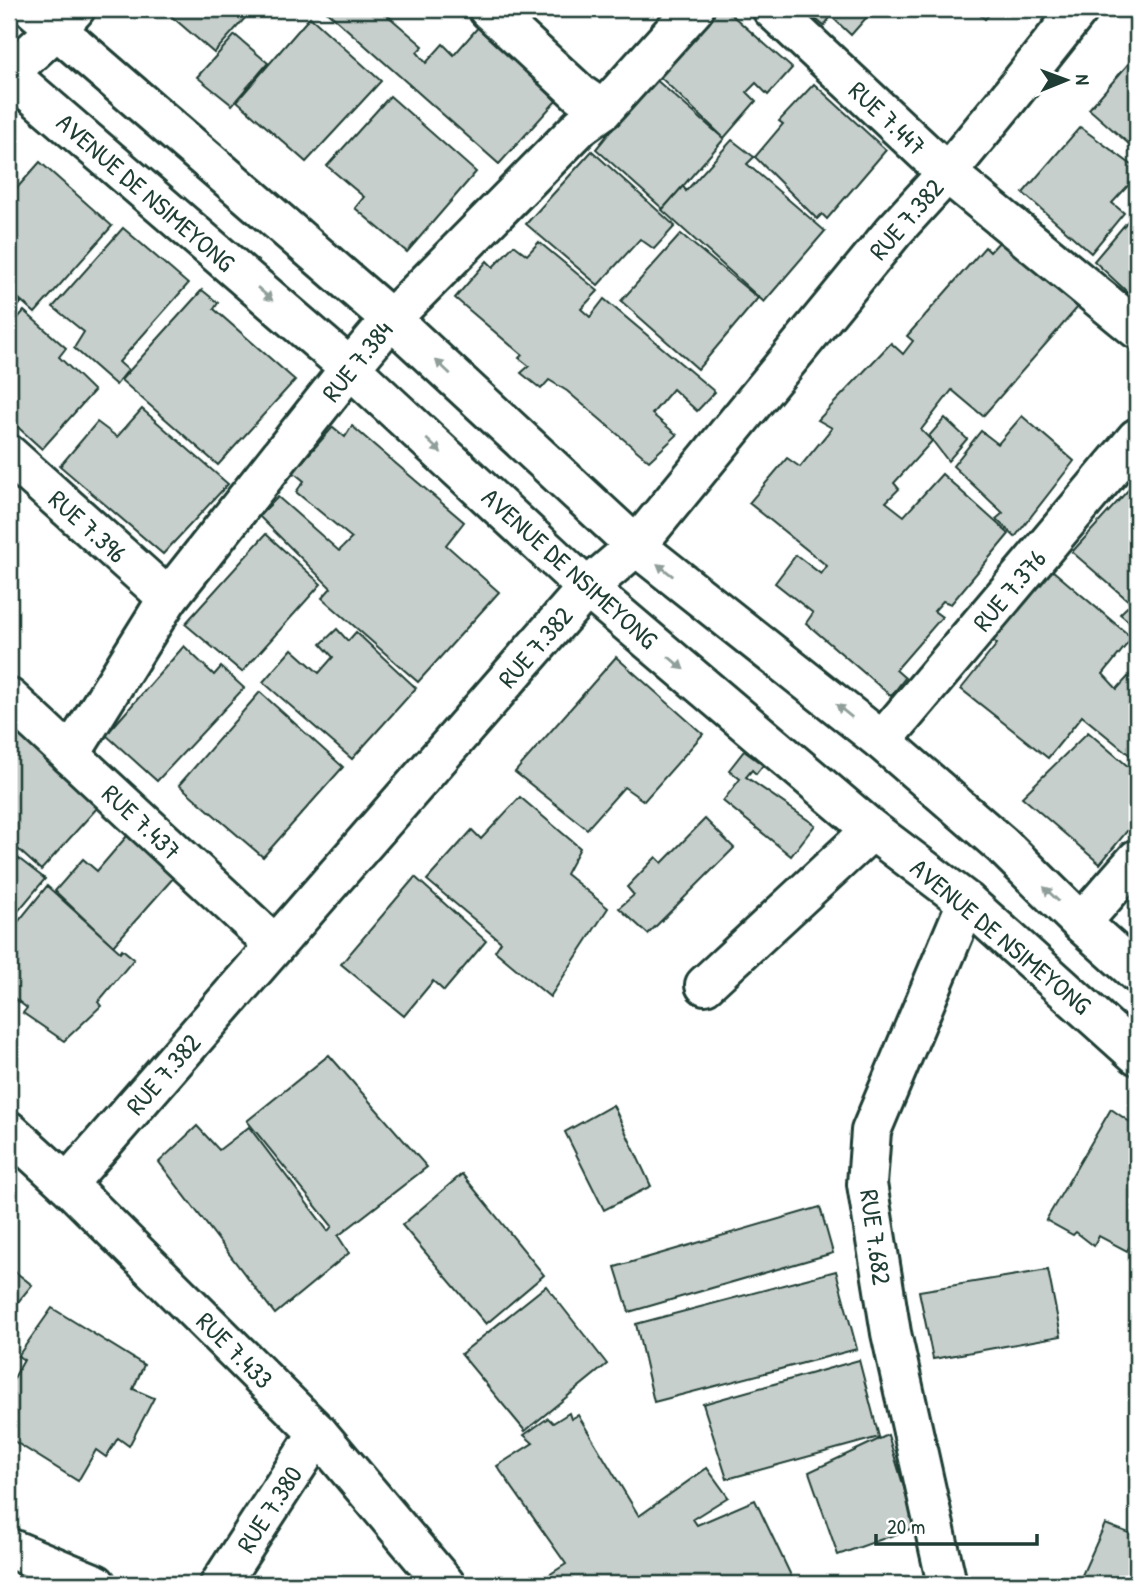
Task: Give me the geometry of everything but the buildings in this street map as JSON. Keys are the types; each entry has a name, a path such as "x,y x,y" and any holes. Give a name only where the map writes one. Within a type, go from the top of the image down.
{"street":[{"path":"488,9 580,94 603,110"},
{"name":"RUE 7.384","path":"70,755 168,598 391,318 581,126 603,110 694,9"},
{"name":"RUE 7.447","path":"772,9 947,173 1137,329"},
{"name":"RUE 7.382","path":"67,1184 587,587 636,546 893,232 947,173 1079,9"},
{"path":"9,73 55,16 391,318 636,546 882,741 1004,847 1081,923 1137,973"},
{"name":"AVENUE DE NSIMEYONG","path":"9,73 350,368 587,587 873,830 967,902 1137,1055"},
{"name":"RUE 7.376","path":"882,741 1137,438"},
{"name":"RUE 7.396","path":"16,475 168,598"},
{"name":"RUE 7.437","path":"9,698 275,945"},
{"path":"705,985 873,830"},
{"path":"1081,923 1137,859"},
{"name":"RUE 7.682","path":"947,1584 891,1333 867,1184 872,1131 967,902"},
{"name":"RUE 7.433","path":"9,1131 67,1184 318,1433 444,1584"},
{"name":"RUE 7.380","path":"220,1584 318,1433"},
{"path":"9,1548 96,1584"}]}
